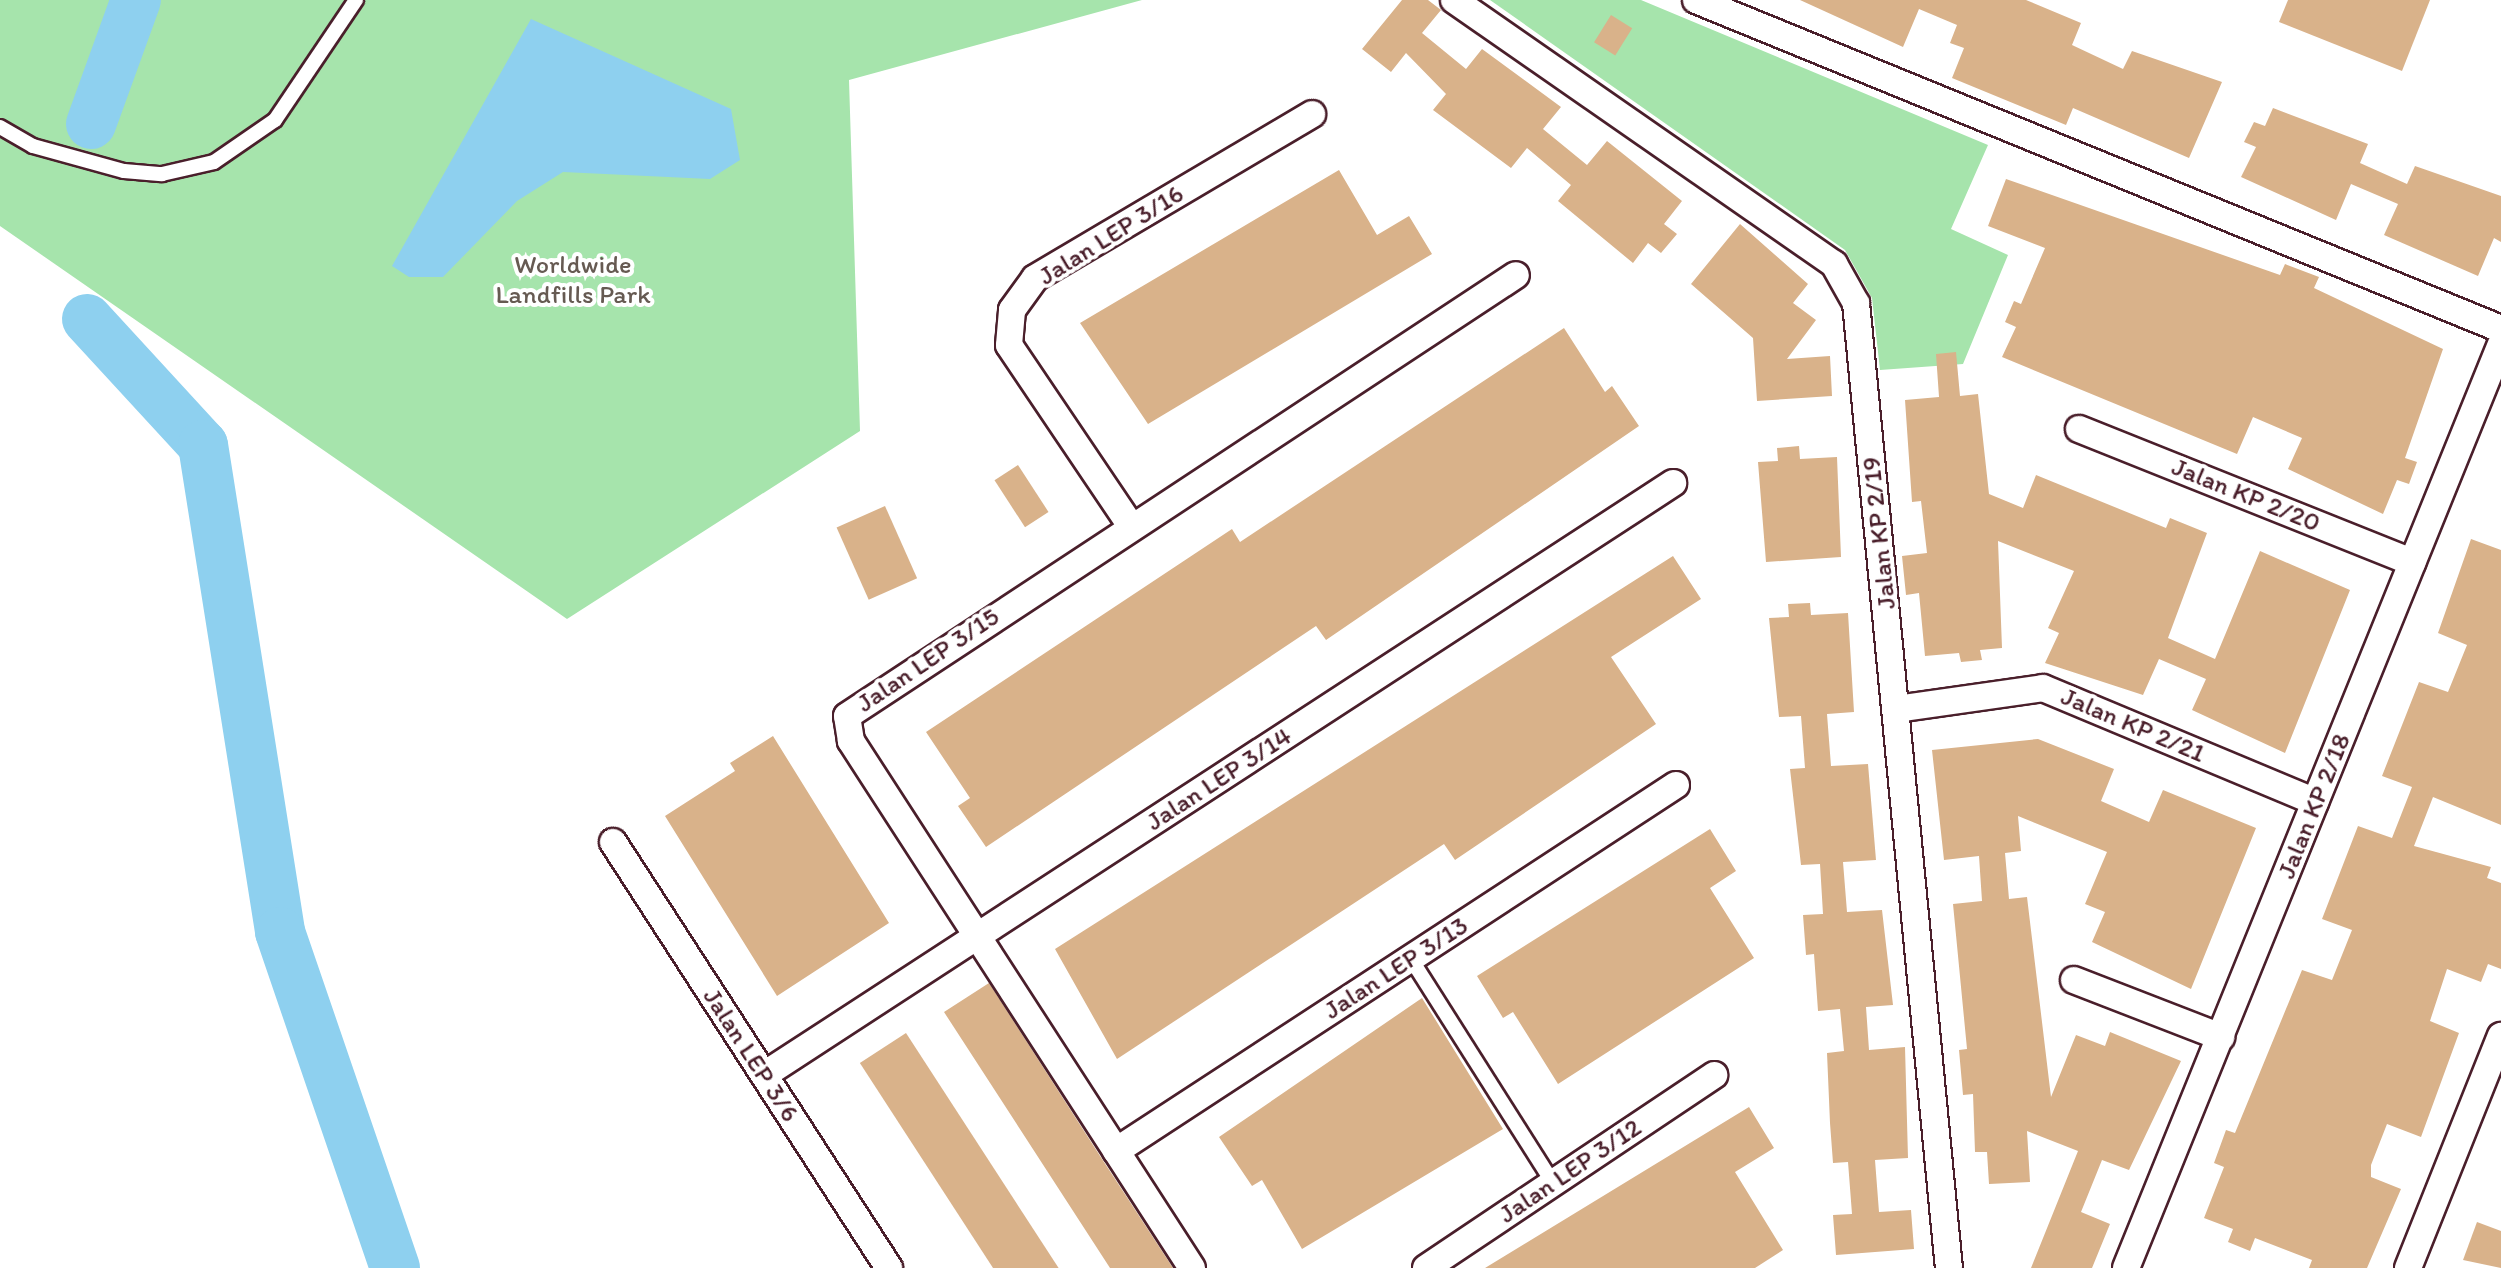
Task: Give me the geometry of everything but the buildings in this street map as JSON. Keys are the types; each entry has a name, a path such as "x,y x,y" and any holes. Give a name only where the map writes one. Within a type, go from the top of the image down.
{"street":[{"name":"Jalan KP 2/19","path":"1454,0 1834,264 1856,303 1949,1268"},
{"path":"1696,0 2501,329"},
{"name":"Jalan LEP 3/16","path":"1131,526 1009,345 1012,310 1035,278 1312,114"},
{"name":"Jalan LEP 3/15","path":"1192,1268 851,741 847,716 1516,275"},
{"name":"Jalan KP 2/18","path":"2126,1268 2501,344"},
{"name":"Jalan KP 2/20","path":"2079,429 2412,562"},
{"name":"Jalan LEP 3/14","path":"764,1075 1673,483"},
{"name":"Jalan KP 2/21","path":"1896,709 2043,688 2315,802"},
{"name":"Jalan LEP 3/13","path":"1116,1151 1676,785"},
{"name":"Jalan LEP 3/6","path":"613,842 889,1268"},
{"path":"2074,980 2221,1037"},
{"path":"2408,1268 2501,1036"},
{"name":"Jalan LEP 3/12","path":"1426,1268 1714,1075"}],"lane":[{"path":"0,127 33,146 124,171 162,174 214,162 275,120 356,0"},
{"path":"1411,959 1553,1183"}],"green space":[{"name":"Worldwide Landfills Park","path":"0,0 1142,0 849,80 860,431 567,619 0,226"},
{"path":"1490,0 1641,0 1988,145 1951,229 2008,255 1963,364 1880,370 1872,298 1845,250"}],"water":[{"path":"531,19 731,109 740,160 710,179 563,172 517,201 443,277 409,277 392,266"}],"waterway":[{"path":"91,124 136,0"},
{"path":"87,319 203,445 280,932 395,1268"}]}
